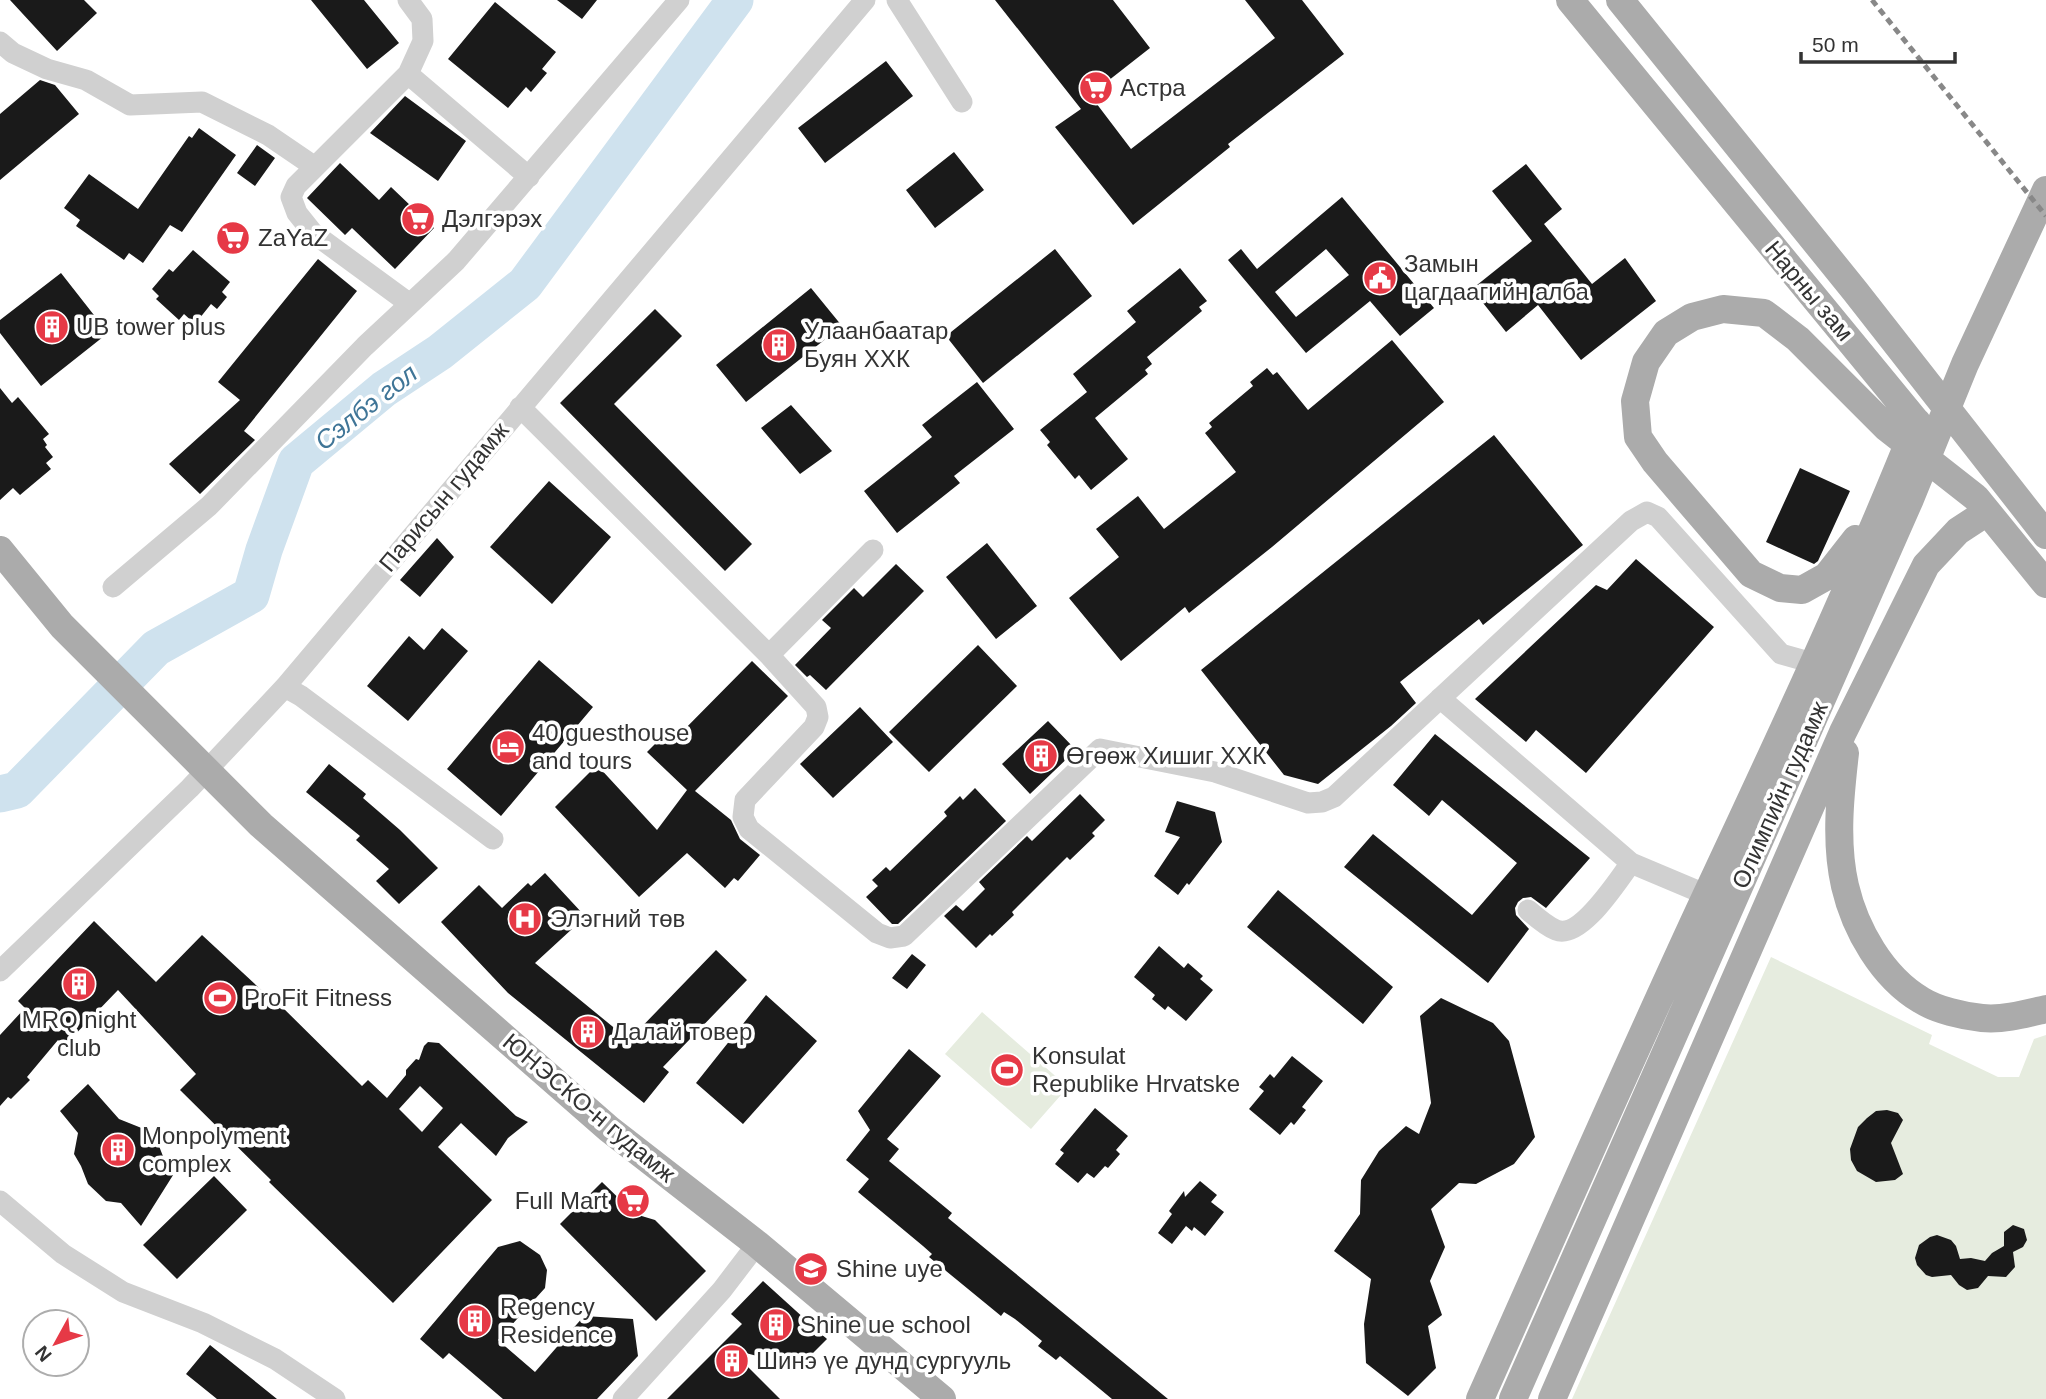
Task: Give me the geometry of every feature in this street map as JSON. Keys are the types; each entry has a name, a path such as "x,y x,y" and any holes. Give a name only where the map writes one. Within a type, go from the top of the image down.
{"main road":[{"name":"Нарны зам","path":"1570,0 1828,312 1913,434 1981,505 2046,584"},
{"name":"Нарны зам","path":"1620,0 1855,291 2046,535"},
{"name":"Олимпийн гудамж","path":"1513,1399 1910,499 1965,365 2046,190"},
{"path":"1828,312 1855,291"},
{"path":"1480,1399 1707,895 1767,769 1792,709 1813,663 1913,434 1887,428 1798,339 1764,313 1723,309 1692,317 1666,333 1646,362 1635,401 1638,437 1655,462 1751,573 1780,588 1802,590 1828,576 1851,547 1928,428 1965,365"},
{"path":"1910,499 1845,747 1840,799 1840,840 1845,886 1857,923 1876,957 1897,980 1921,1000 1952,1012 1983,1018 2014,1017 2046,1009"},
{"path":"1552,1399 1843,732 1926,565 1981,505"},
{"path":"2009,538 2046,602"},
{"name":"ЮНЭСКО-н гудамж","path":"0,550 62,626 243,808 609,1129 757,1244 942,1399"},
{"path":"1792,709 1805,738 1821,742 1843,732"},
{"path":"1767,769 1784,758 1795,762 1807,773 1819,791"}],"street":[{"path":"408,0 422,19 423,41 408,74 296,186 291,197 297,213 313,233 410,304"},
{"path":"113,587 209,506 365,346 456,261 679,0"},
{"name":"Парисын гудамж","path":"0,971 190,788 285,687 865,0"},
{"path":"897,0 962,102"},
{"path":"0,42 13,52 47,69 86,80 130,105 202,102 268,135 315,167"},
{"path":"408,74 529,177"},
{"path":"520,407 769,655 816,707 818,717 814,727 745,800 743,817 749,829 877,933 890,939 904,936 1100,749 1215,772 1308,803 1322,802 1334,797 1631,521 1647,512 1658,517 1781,654 1813,663"},
{"path":"769,655 873,550"},
{"path":"285,687 301,696 493,839"},
{"path":"1440,698 1631,863 1707,895"},
{"path":"1528,910 1557,931 1569,931 1580,925 1593,911 1631,863"},
{"path":"0,1201 63,1254 123,1292 215,1329 275,1359 335,1399"},
{"path":"622,1399 722,1290 757,1244"}],"shaded area":[{"path":"1771,957 1932,1035 1929,1044 1998,1077 2019,1077 2034,1039 2046,1035 2046,1399 1572,1399"},
{"name":"Konsulat Republike Hrvatske","path":"982,1012 1068,1087 1031,1129 945,1054"}],"building":[{"path":"10,0 84,0 97,13 57,51"},
{"path":"311,0 364,0 399,43 367,69"},
{"path":"557,0 597,0 582,19"},
{"path":"995,0 1113,0 1150,48 1090,95 1131,149 1275,38 1245,0 1302,0 1344,54 1228,144 1230,147 1133,225 1055,127 1081,109"},
{"path":"495,2 556,52 542,69 547,73 531,92 526,87 508,108 448,59"},
{"path":"886,61 913,96 825,163 798,128"},
{"path":"40,80 55,85 79,114 0,180 0,114"},
{"path":"405,96 466,141 438,181 370,133"},
{"path":"199,128 236,155 182,232 170,225 143,263 129,253 124,260 76,226 80,220 64,208 89,174 138,209 189,136 192,138"},
{"path":"257,145 275,158 255,186 237,173"},
{"path":"954,152 984,190 935,228 906,190"},
{"path":"340,163 379,200 391,187 434,228 395,269 352,228 345,235 307,198"},
{"path":"1526,164 1562,209 1544,224 1592,284 1625,258 1656,301 1581,360 1538,305 1506,332 1472,289 1532,241 1492,191"},
{"path":"1342,197 1434,308 1400,336 1370,301 1306,353 1228,260 1241,249 1257,269","holes":["1326,249 1349,275 1296,317 1275,292"]},
{"path":"1055,249 1092,296 983,383 946,336"},
{"path":"193,250 230,282 222,292 227,297 217,309 211,304 195,324 184,314 179,320 156,299 159,296 152,289 169,269 173,272"},
{"path":"318,259 357,291 244,431 255,440 200,494 169,464 240,400 218,382"},
{"path":"1180,268 1207,301 1199,307 1202,311 1147,357 1152,364 1145,370 1148,374 1095,418 1128,459 1091,490 1079,475 1075,479 1047,445 1050,442 1040,430 1087,392 1073,374 1136,322 1127,311"},
{"name":"UB tower plus","path":"61,273 108,333 41,386 0,333 0,320"},
{"name":"Улаанбаатар Буян ХХК","path":"811,288 842,326 746,402 716,365"},
{"path":"655,309 682,336 614,404 752,544 725,571 560,403"},
{"path":"1392,340 1444,402 1272,547 1189,613 1185,607 1121,661 1069,598 1119,557 1096,529 1138,496 1164,529 1236,472 1205,433 1212,427 1209,423 1253,386 1250,382 1267,368 1273,375 1277,372 1308,410"},
{"path":"977,382 1014,429 954,476 960,483 897,533 864,491 932,437 922,425"},
{"path":"0,388 12,403 18,397 49,434 43,439 47,445 45,447 53,457 46,463 51,469 20,495 13,488 0,500"},
{"path":"791,405 832,451 800,474 761,428"},
{"path":"1494,435 1583,545 1483,625 1479,619 1400,682 1416,703 1318,784 1284,775 1201,670"},
{"path":"1800,468 1850,491 1818,561 1814,564 1766,542"},
{"path":"549,481 611,537 552,604 490,547"},
{"path":"437,538 454,557 420,597 400,580"},
{"path":"987,543 1037,606 996,639 946,577"},
{"path":"1636,559 1714,627 1586,773 1536,730 1526,742 1475,699 1596,585 1607,590"},
{"path":"896,564 924,591 826,690 795,665 831,628 822,620 854,588 863,597"},
{"path":"442,628 468,651 408,721 367,686 409,636 424,650"},
{"path":"978,645 1017,686 929,772 889,732"},
{"path":"539,660 593,707 501,816 447,769"},
{"path":"752,661 788,696 695,791 731,820 740,839 760,855 738,881 734,878 725,888 687,853 639,897 555,807 597,765 657,830 687,790 647,752 665,734 673,741"},
{"path":"860,707 893,742 833,798 800,764"},
{"name":"Өгөөж Хишиг ХХК","path":"1048,721 1076,750 1030,794 1002,764"},
{"path":"1435,734 1590,858 1546,908 1531,897 1518,902 1516,915 1529,929 1488,983 1344,867 1373,834 1472,915 1517,863 1442,800 1429,816 1393,785"},
{"path":"329,764 366,794 363,798 438,868 399,904 376,881 389,869 356,840 360,836 306,792"},
{"path":"975,788 1006,821 898,924 892,924 866,897 878,886 872,880 886,867 890,871 947,816 944,812 960,796 963,800"},
{"path":"1080,794 1105,820 1092,833 1095,836 1070,860 1067,857 1012,912 1014,915 976,948 944,916 956,905 963,911 985,889 979,882 1027,836 1032,841"},
{"path":"1177,801 1215,812 1222,842 1178,895 1154,876 1180,837 1165,832"},
{"path":"545,873 583,914 570,927 572,929 535,963 629,1040 716,950 747,980 663,1067 669,1072 644,1103 508,993 441,922 479,885 502,908 528,883 531,886"},
{"path":"1278,890 1393,987 1363,1024 1247,927"},
{"path":"94,921 156,982 202,935 273,998 362,1086 368,1080 387,1098 406,1075 406,1070 416,1059 419,1060 424,1046 428,1042 439,1043 516,1116 528,1122 508,1138 496,1156 461,1123 438,1147 492,1200 393,1303 269,1182 271,1180 180,1090 196,1074 118,990 64,1046 58,1040 27,1077 30,1080 0,1106 0,1035 25,1008 18,1001","holes":["420,1086 443,1108 422,1132 399,1109"]},
{"path":"1159,946 1184,968 1188,963 1203,976 1200,979 1213,990 1186,1021 1168,1006 1165,1010 1152,999 1155,995 1134,977"},
{"path":"912,954 926,965 907,989 892,978"},
{"path":"766,995 817,1041 743,1124 696,1083"},
{"path":"1441,998 1493,1023 1509,1041 1535,1137 1514,1164 1476,1184 1459,1183 1431,1209 1445,1247 1430,1281 1442,1315 1428,1326 1436,1368 1408,1396 1366,1363 1364,1324 1371,1279 1334,1251 1360,1214 1361,1180 1379,1151 1406,1126 1419,1134 1431,1103 1420,1016"},
{"path":"909,1049 941,1076 887,1139 899,1149 889,1161 952,1213 948,1218 1168,1399 1112,1399 1060,1356 1056,1360 1038,1346 1042,1341 1015,1319 1004,1312 1001,1316 929,1257 932,1254 858,1192 869,1179 846,1160 870,1130 858,1111"},
{"path":"1292,1056 1323,1081 1302,1107 1306,1110 1294,1125 1291,1122 1280,1135 1249,1109 1264,1091 1259,1087 1270,1074 1274,1078"},
{"name":"Monpolyment complex","path":"88,1084 119,1119 144,1129 159,1146 166,1164 175,1172 141,1226 121,1203 106,1201 88,1184 74,1154 78,1133 60,1111"},
{"path":"1095,1108 1128,1136 1116,1150 1120,1154 1108,1168 1105,1166 1094,1178 1087,1173 1078,1183 1055,1164 1064,1153 1060,1150"},
{"path":"1876,1111 1898,1113 1903,1120 1891,1143 1903,1174 1895,1180 1876,1182 1857,1171 1851,1160 1850,1149 1858,1127"},
{"path":"214,1176 247,1210 177,1279 143,1245"},
{"path":"1200,1181 1217,1195 1211,1202 1224,1212 1205,1236 1194,1227 1192,1231 1186,1226 1172,1244 1158,1233 1172,1214 1169,1211 1184,1191 1185,1197"},
{"path":"602,1182 635,1214 655,1220 706,1271 656,1321 560,1224"},
{"path":"2013,1225 2024,1229 2027,1240 2023,1247 2013,1252 2015,1267 2006,1277 1988,1276 1978,1288 1967,1290 1951,1275 1932,1277 1926,1275 1917,1265 1915,1258 1919,1245 1937,1235 1951,1240 1960,1259 1985,1261 2004,1246 2004,1232"},
{"name":"Regency Residence","path":"520,1241 540,1255 547,1270 545,1288 498,1340 535,1372 584,1316 633,1319 638,1356 597,1399 503,1399 449,1353 443,1359 420,1339 498,1247"},
{"path":"763,1281 827,1339 799,1367 730,1349 780,1399 667,1399 742,1324 731,1314"},
{"path":"210,1345 277,1399 217,1399 186,1374"}],"waterway":[{"name":"Сэлбэ гол","path":"0,794 17,790 156,648 251,595 264,550 296,462 384,389 440,352 525,284 735,0"}],"railway":[{"path":"1872,0 2046,216"}],"place":[{"name":"Астра","path":"1096,88"},
{"name":"Дэлгэрэх","path":"418,219"},
{"name":"ZaYaZ","path":"233,238"},
{"name":"Замын цагдаагийн алба","path":"1380,278"},
{"name":"UB tower plus","path":"52,327"},
{"name":"Улаанбаатар Буян ХХК","path":"779,345"},
{"name":"40 guesthouse and tours","path":"508,747"},
{"name":"Өгөөж Хишиг ХХК","path":"1041,756"},
{"name":"Элэгний төв","path":"525,919"},
{"name":"MRQ night club","path":"79,984"},
{"name":"ProFit Fitness","path":"220,998"},
{"name":"Далай товер","path":"588,1032"},
{"name":"Konsulat Republike Hrvatske","path":"1007,1070"},
{"name":"Monpolyment complex","path":"118,1150"},
{"name":"Full Mart","path":"633,1201"},
{"name":"Shine uye","path":"811,1269"},
{"name":"Regency Residence","path":"475,1321"},
{"name":"Shine ue school","path":"776,1325"},
{"name":"Шинэ үе дунд сургууль","path":"732,1361"}]}
